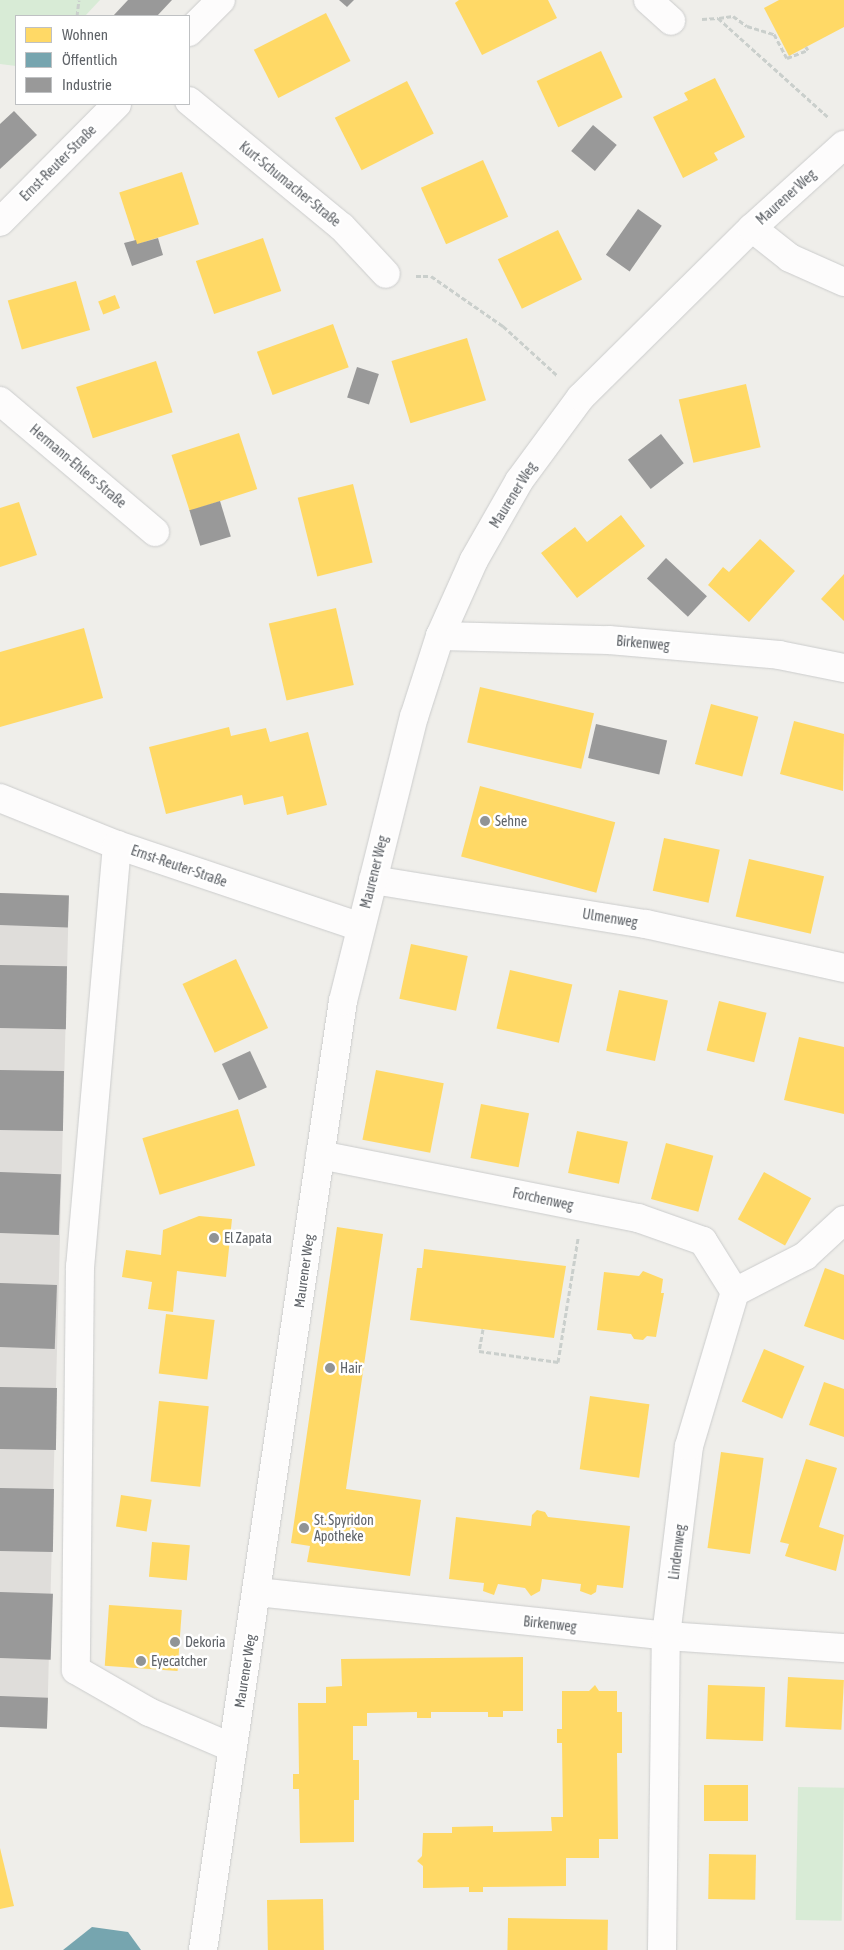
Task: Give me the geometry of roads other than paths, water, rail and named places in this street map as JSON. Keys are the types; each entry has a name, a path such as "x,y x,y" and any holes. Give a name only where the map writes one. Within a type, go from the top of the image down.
{"street":[{"path":"190,31 221,0"},
{"path":"648,0 671,21"},
{"name":"Kurt-Schumacher-Straße","path":"190,102 342,227 386,274"},
{"name":"Ernst-Reuter-Straße","path":"0,222 116,105"},
{"name":"Maurener Weg","path":"203,1950 343,1001 414,717 440,636 474,560 519,481 582,397 752,228 844,146"},
{"path":"752,228 790,258 844,282"},
{"name":"Hermann-Ehlers-Straße","path":"0,401 155,532"},
{"name":"Birkenweg","path":"440,636 609,640 779,655 844,668"},
{"name":"Ernst-Reuter-Straße","path":"0,798 117,845 360,928"},
{"path":"117,845 80,1266 76,1670 149,1712 233,1748"},
{"name":"Ulmenweg","path":"373,880 646,924 844,968"},
{"name":"Forchenweg","path":"320,1155 638,1218 703,1242 735,1292"},
{"path":"735,1292 804,1256 844,1220"},
{"name":"Lindenweg","path":"662,1950 666,1636 689,1446 735,1292"},
{"name":"Birkenweg","path":"257,1592 666,1636 844,1648"}],"place":[{"name":"Sehne","path":"485,821"},
{"name":"El Zapata","path":"214,1238"},
{"name":"Hair","path":"330,1368"},
{"name":"St. Spyridon Apotheke","path":"304,1528"},
{"name":"Dekoria","path":"175,1642"},
{"name":"Eyecatcher","path":"141,1661"}]}
